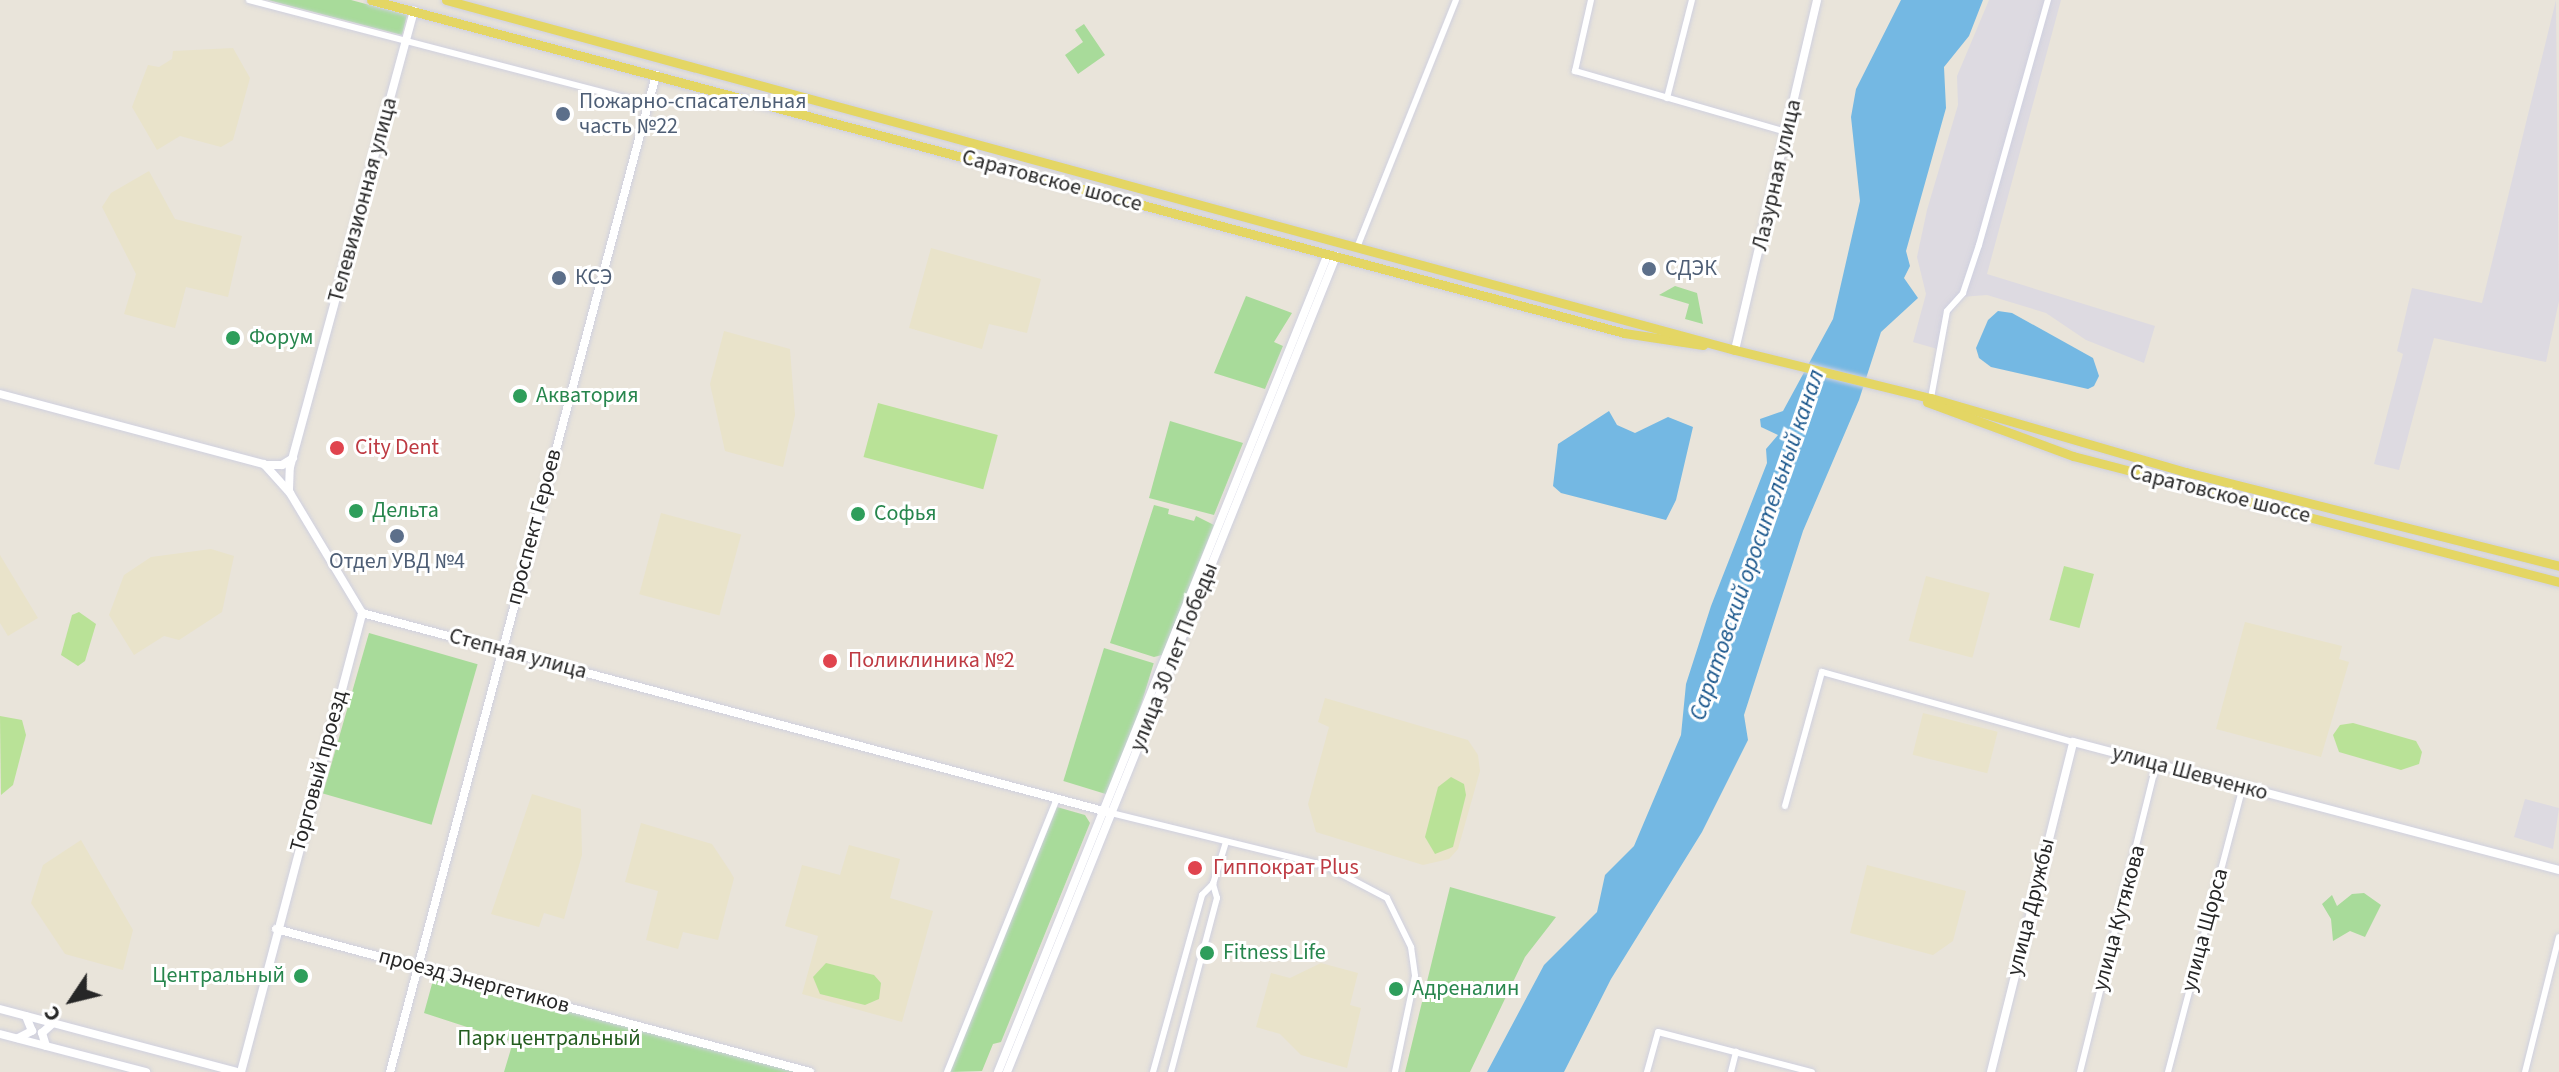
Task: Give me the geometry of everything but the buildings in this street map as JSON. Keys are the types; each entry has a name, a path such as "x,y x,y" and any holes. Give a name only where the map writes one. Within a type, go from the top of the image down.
{"main road":[{"name":"Саратовское шоссе","path":"371,0 1624,333 1679,338"},
{"name":"Телевизионная улица","path":"414,11 416,0"},
{"name":"Саратовское шоссе","path":"446,0 1358,245 1679,338 1931,398 2036,429 2559,566"},
{"path":"574,54 578,35"},
{"path":"729,95 734,77"},
{"path":"1098,193 1102,177"},
{"path":"1332,255 1337,240"},
{"name":"Саратовское шоссе","path":"1886,388 2027,440 2559,582"},
{"path":"2027,440 2027,430 2036,429"}],"street":[{"path":"249,0 648,104"},
{"path":"1358,245 1456,0"},
{"path":"1591,0 1575,71 1786,132"},
{"path":"1667,98 1692,0"},
{"name":"Лазурная улица","path":"1735,350 1817,0"},
{"path":"1931,398 1947,311 1963,293 1977,250 2048,0"},
{"name":"Телевизионная улица","path":"290,493 294,457 414,11"},
{"name":"проспект Героев","path":"390,1072 656,75"},
{"path":"998,1072 1107,812 1332,255"},
{"path":"0,394 264,464 282,465 294,457"},
{"path":"264,464 290,493 362,613"},
{"name":"Степная улица","path":"362,613 1107,812"},
{"name":"Торговый проезд","path":"238,1072 362,613"},
{"name":"улица Шевченко","path":"1785,806 1822,672 2073,742 2559,870"},
{"name":"улица Дружбы","path":"1991,1072 2073,742"},
{"name":"улица Кутякова","path":"2080,1072 2156,764"},
{"name":"улица Щорса","path":"2168,1072 2243,787"},
{"path":"947,1072 1057,799"},
{"path":"1107,812 1326,866 1387,898 1411,947 1415,976 1395,1072"},
{"path":"1007,1072 1107,812"},
{"path":"1153,1072 1202,895 1213,884 1226,842"},
{"path":"1171,1072 1217,898 1213,884"},
{"name":"проезд Энергетиков","path":"276,929 810,1072"},
{"path":"2525,1072 2559,937"},
{"path":"0,1009 238,1072"},
{"path":"18,1039 32,1031 26,1016"},
{"path":"46,1046 42,1033 52,1023"},
{"path":"1647,1072 1658,1032 1812,1072"},
{"path":"0,1034 146,1072"},
{"path":"1731,1072 1736,1052"}],"shaded area":[{"path":"1989,0 2061,0 1987,274 2155,326 2144,363 2086,340 2046,313 1987,295 1961,297 1949,316 1941,350 1913,342 1926,294 1917,257 1927,210 1958,105 1957,76"},
{"path":"2556,0 2559,301 2546,362 2434,338 2399,470 2374,464 2403,354 2397,351 2412,288 2482,303"},
{"path":"233,48 250,78 233,140 221,147 180,136 157,150 132,107 148,65 159,67 172,59 173,51"},
{"path":"149,171 175,219 242,236 228,297 186,287 175,328 124,314 136,274 102,207 111,193"},
{"path":"931,248 1041,279 1027,333 989,324 982,349 909,328"},
{"path":"724,331 790,349 795,415 783,467 725,451 710,384"},
{"path":"661,513 741,534 719,616 639,594"},
{"path":"211,549 234,556 222,612 179,640 164,636 134,655 109,615 124,575 151,557"},
{"path":"0,555 38,618 8,636 0,623"},
{"path":"1926,576 1990,593 1972,658 1909,641"},
{"path":"2245,622 2342,646 2339,659 2349,662 2321,757 2216,729"},
{"path":"1325,698 1468,740 1478,755 1480,771 1458,849 1449,859 1423,865 1316,832 1308,804 1329,727 1318,722"},
{"path":"1923,713 1998,732 1987,773 1913,755"},
{"path":"532,794 581,809 582,855 564,919 544,913 539,927 491,914"},
{"path":"2525,799 2559,808 2553,849 2514,837"},
{"path":"641,823 712,844 730,871 734,878 718,940 683,932 678,949 646,940 658,891 625,882"},
{"path":"81,840 133,930 123,970 65,954 31,903 43,865"},
{"path":"849,845 900,859 890,898 933,911 902,1022 802,994 818,936 785,926 802,865 840,875"},
{"path":"1867,865 1966,891 1953,941 1933,955 1850,933"},
{"path":"1321,963 1358,973 1350,1005 1361,1008 1347,1068 1301,1055 1280,1034 1256,1027 1271,973 1290,978"}],"green space":[{"path":"268,0 351,0 407,15 402,35"},
{"path":"1084,24 1105,55 1078,74 1065,55 1083,42 1075,30"},
{"path":"1675,286 1697,293 1703,324 1685,319 1689,304 1659,295"},
{"path":"1246,296 1292,313 1274,342 1283,346 1265,389 1214,373"},
{"path":"878,403 998,435 983,489 864,457"},
{"path":"1170,421 1243,443 1214,515 1149,498"},
{"path":"1154,505 1169,509 1168,514 1194,521 1196,516 1214,525 1162,655 1154,657 1110,643"},
{"path":"2064,566 2094,574 2079,628 2050,620"},
{"path":"79,612 96,624 85,661 78,666 61,655 72,615"},
{"path":"369,633 478,664 432,825 323,794"},
{"path":"1104,648 1154,663 1113,796 1063,781"},
{"path":"0,716 22,720 26,735 13,785 1,795"},
{"path":"2353,723 2416,741 2422,752 2419,764 2401,770 2339,752 2333,735 2340,725"},
{"path":"1451,777 1464,784 1466,795 1453,847 1435,854 1425,837 1438,787"},
{"path":"1057,807 1085,815 1090,823 1001,1042 993,1044 982,1071 949,1072"},
{"path":"1450,887 1556,917 1525,957 1470,1072 1405,1072"},
{"path":"2364,893 2381,905 2365,937 2350,931 2333,941 2331,919 2322,904 2332,895 2337,906 2352,894"},
{"path":"826,963 874,975 881,983 879,999 865,1005 820,994 813,977"},
{"name":"Парк центральный","path":"435,973 802,1072 504,1072 513,1042 424,1013"}],"water":[{"name":"Саратовский оросительный канал","path":"1901,0 1983,0 1969,36 1944,67 1946,108 1906,251 1910,266 1904,278 1918,298 1881,332 1859,400 1803,531 1744,715 1748,740 1702,832 1611,979 1564,1072 1487,1072 1544,965 1597,912 1605,875 1634,846 1681,735 1686,684 1711,606 1767,463 1766,449 1778,435 1761,427 1760,419 1783,411 1833,319 1860,201 1851,117 1856,89"},
{"path":"1998,311 2012,313 2093,358 2099,376 2094,386 2088,389 1991,367 1979,358 1976,348 1988,320"},
{"path":"1609,411 1617,425 1635,433 1668,417 1693,427 1676,500 1666,520 1561,493 1553,486 1558,444"}],"place":[{"name":"Пожарно-спасательная часть №22","path":"563,114"},
{"name":"СДЭК","path":"1649,269"},
{"name":"КСЭ","path":"559,278"},
{"name":"Форум","path":"233,338"},
{"name":"Акватория","path":"520,396"},
{"name":"City Dent","path":"337,448"},
{"name":"Дельта","path":"356,511"},
{"name":"Софья","path":"858,514"},
{"name":"Отдел УВД №4","path":"397,536"},
{"name":"Поликлиника №2","path":"830,661"},
{"name":"Гиппократ Plus","path":"1195,868"},
{"name":"Fitness Life","path":"1207,953"},
{"name":"Центральный","path":"301,976"},
{"name":"Адреналин","path":"1396,989"}]}
